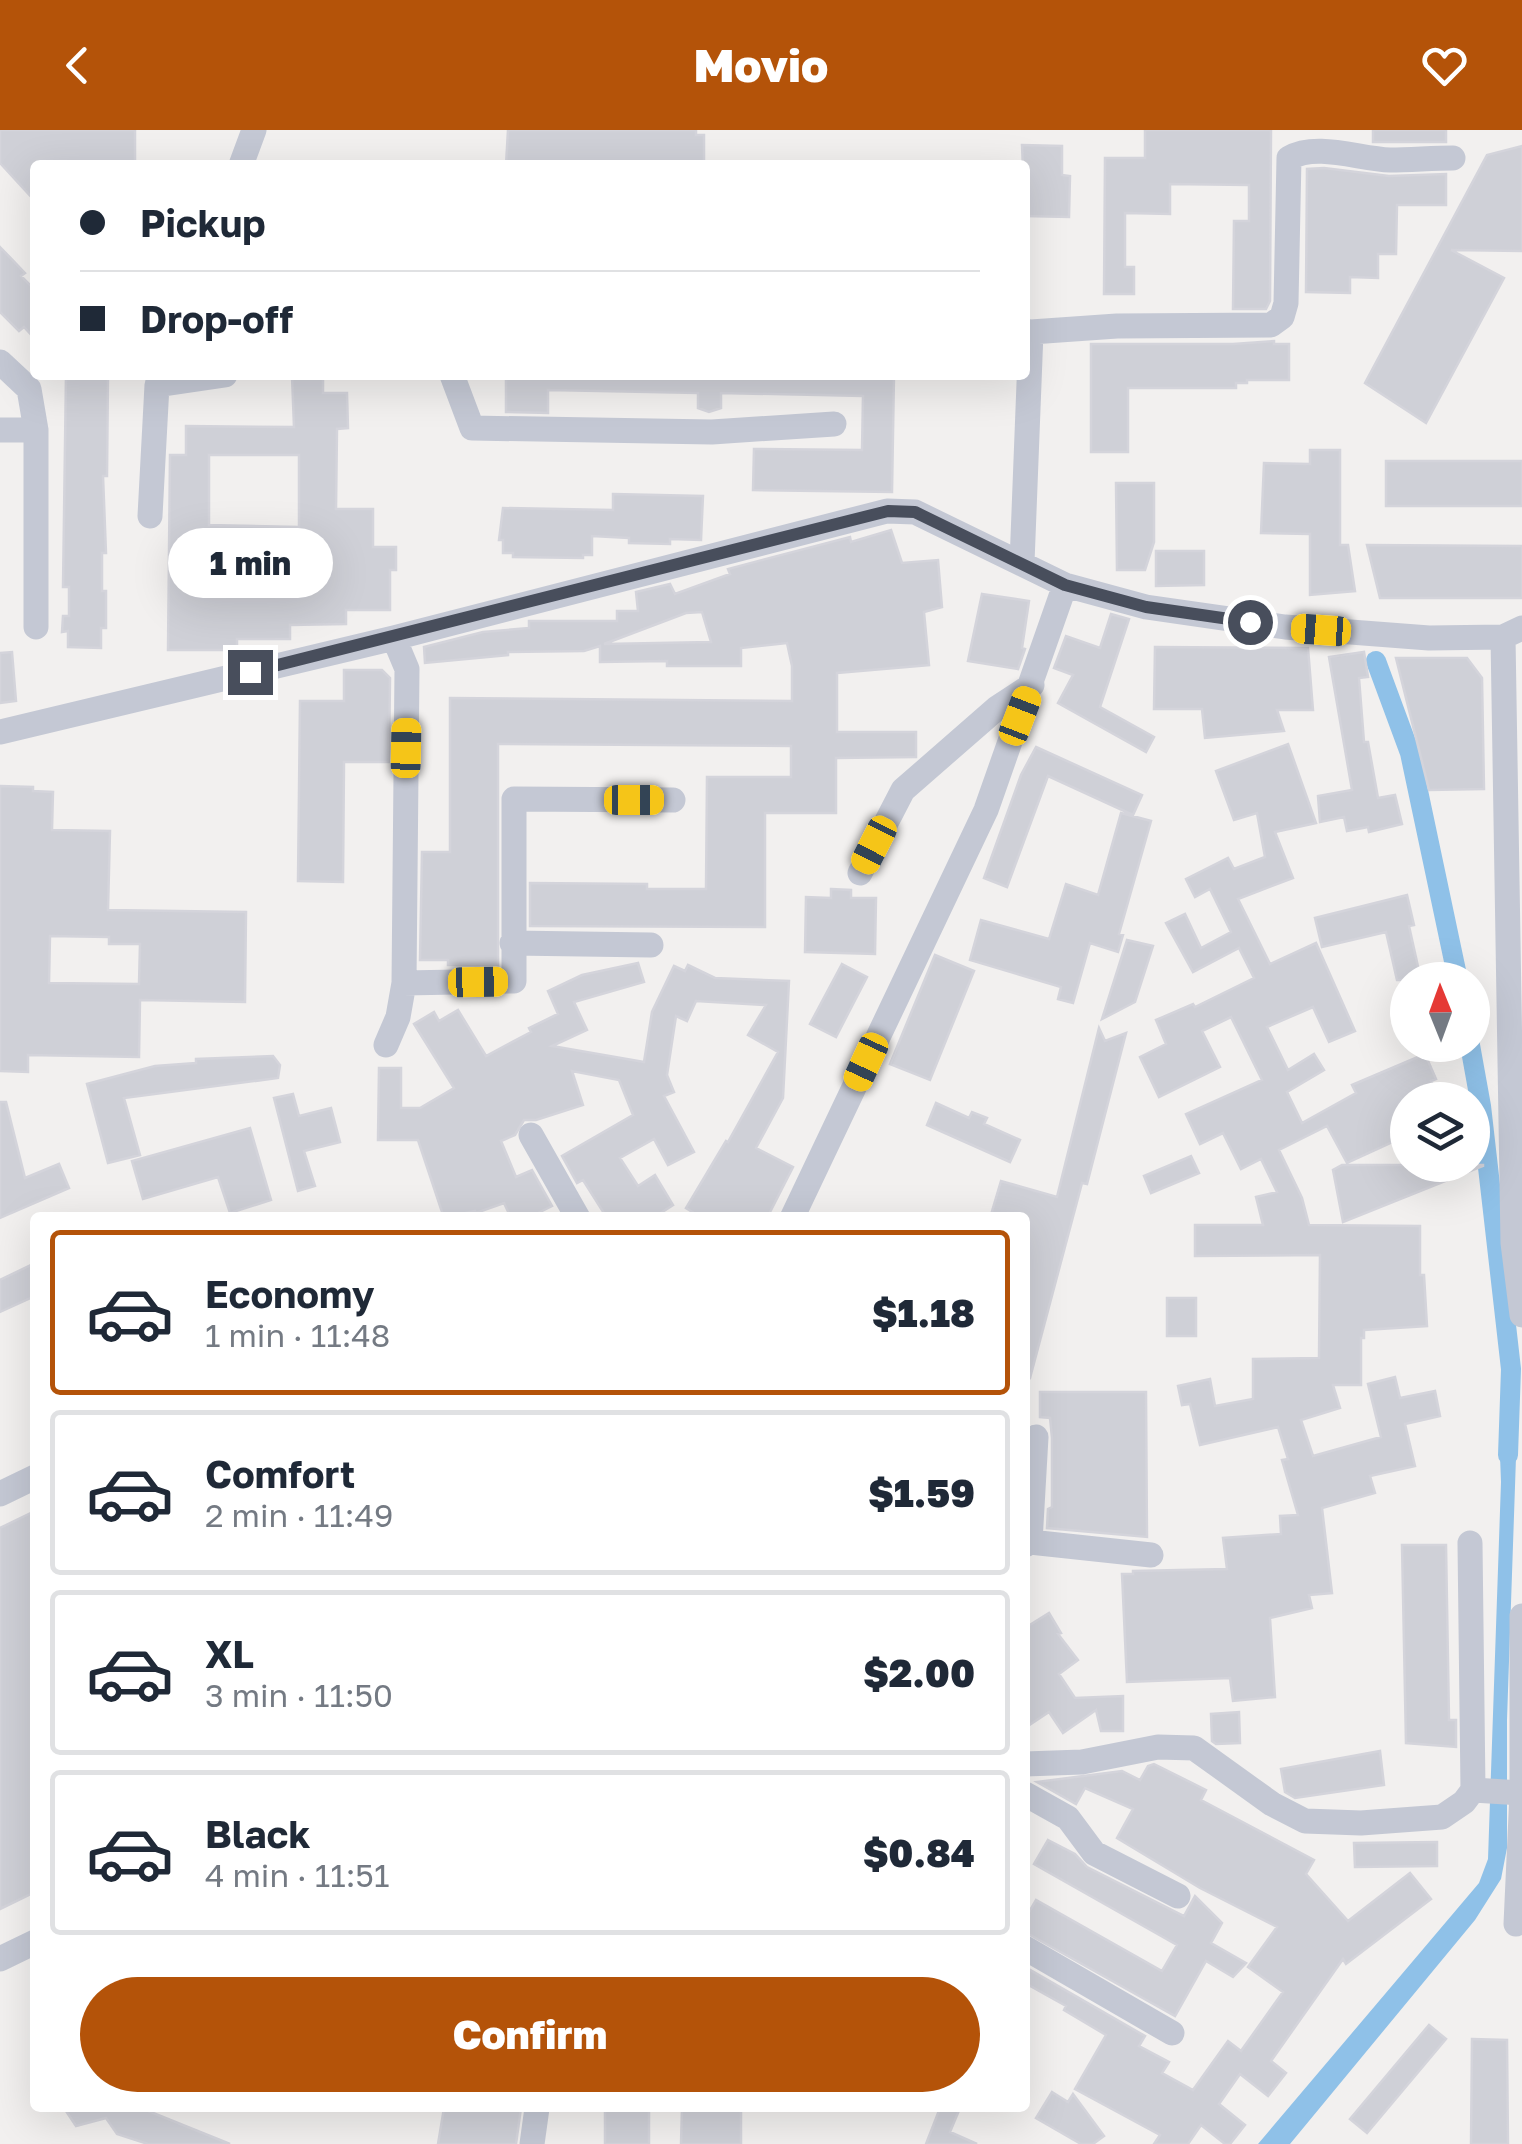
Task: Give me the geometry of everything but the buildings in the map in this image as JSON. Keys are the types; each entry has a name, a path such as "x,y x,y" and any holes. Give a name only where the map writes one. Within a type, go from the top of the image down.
{"street":[{"path":"243,160 254,130"},
{"path":"1030,331 1271,325 1282,317 1286,303 1289,158 1298,153 1391,160 1453,158"},
{"path":"0,362 29,389 36,430 36,627"},
{"path":"150,516 159,380"},
{"path":"454,380 472,428 712,432 834,424"},
{"path":"1022,563 1027,380"},
{"path":"0,430 36,430"},
{"path":"0,732 394,638 888,511 915,512 1065,585 1146,607 1284,627 1430,638 1513,633 1513,1242 1522,1315"},
{"path":"795,1212 986,810 1065,585"},
{"path":"386,1045 398,1017 404,984 406,670 394,638"},
{"path":"860,873 903,790 997,708 1032,686"},
{"path":"404,984 514,981 514,800 673,800"},
{"path":"514,954 651,945"},
{"path":"531,1135 575,1212"},
{"path":"1030,1517 1036,1437"},
{"path":"0,1494 30,1479"},
{"path":"1470,1543 1516,1924"},
{"path":"1030,1544 1151,1555"},
{"path":"1498,1792 1522,1616"},
{"path":"1030,1764 1082,1762 1158,1747 1194,1748 1272,1804 1306,1820 1361,1823 1442,1816 1464,1802 1498,1792"},
{"path":"1030,1797 1068,1818 1094,1853 1178,1896"},
{"path":"0,1959 30,1944"},
{"path":"1030,1951 1172,2033"},
{"path":"532,2144 536,2112"}],"water":[{"path":"1517,1428 1507,1720 1507,1848 1501,1879 1475,1920 1290,2144 1258,2144 1479,1883 1488,1859 1501,1482 1499,1429"}],"waterway":[{"path":"1376,661 1410,753 1454,962"},
{"path":"1473,1062 1511,1369 1508,1455"}],"route":[{"path":"250,672 888,511 915,512 1065,585 1146,607 1250,622"}]}
